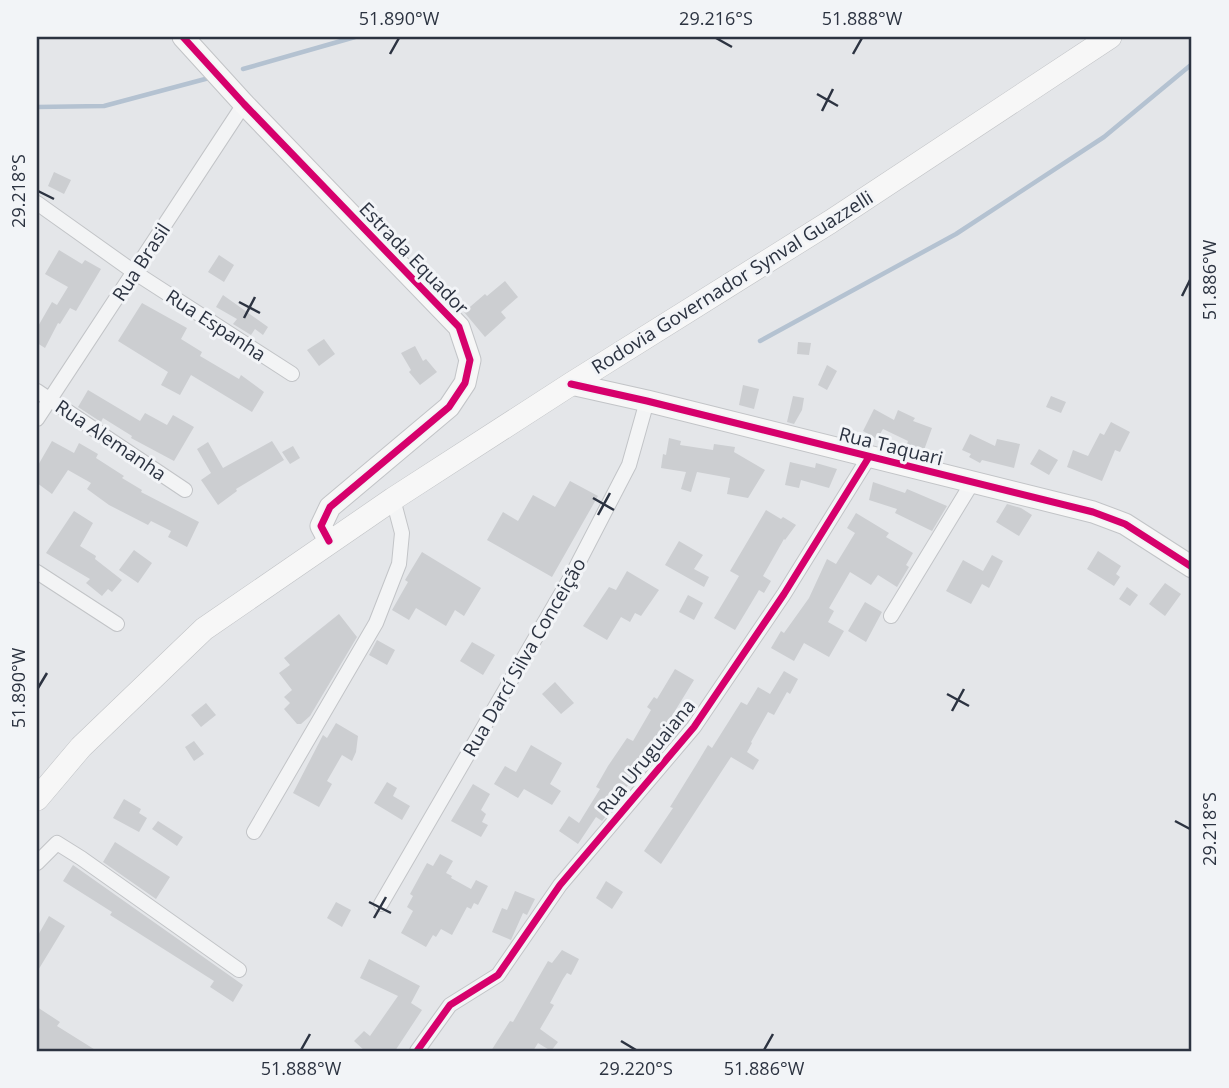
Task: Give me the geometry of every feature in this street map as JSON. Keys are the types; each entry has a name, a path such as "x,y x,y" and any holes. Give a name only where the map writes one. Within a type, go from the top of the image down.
{"main road":[{"name":"Rodovia Governador Synval Guazzelli","path":"37,799 45,778 204,629 393,499 830,222 1110,37"}],"street":[{"name":"Estrada Equador","path":"183,37 459,327 470,360 465,383 450,407 330,507 321,526 329,541"},
{"name":"Rua Brasil","path":"37,419 244,104"},
{"name":"Rua Espanha","path":"37,203 134,272 292,374"},
{"name":"Rua Taquari","path":"571,384 1093,512 1125,524 1192,567"},
{"name":"Rua Alemanha","path":"37,391 185,490"},
{"name":"Rua Darcí Silva Conceição","path":"381,904 572,575 629,465 648,401"},
{"name":"Rua Uruguaiana","path":"416,1051 450,1005 498,975 560,885 694,727 784,594 869,457"},
{"path":"891,616 972,483"},
{"path":"254,832 376,623 399,564 402,533 393,499"},
{"path":"37,572 117,624"},
{"path":"37,863 57,844 81,858 239,970"}],"building":[{"path":"54,172 71,180 64,194 48,186"},
{"path":"59,250 82,264 85,260 101,269 76,311 70,308 60,324 58,323 45,348 37,343 37,328 52,302 57,305 68,287 45,274"},
{"path":"219,255 234,265 224,282 208,272"},
{"path":"505,281 518,297 501,312 506,318 485,337 464,312"},
{"path":"223,295 268,327 263,335 255,329 251,335 233,324 237,319 216,307"},
{"path":"142,303 187,328 181,339 202,352 200,356 239,379 241,375 264,392 252,412 191,375 180,395 161,385 168,372 118,341"},
{"path":"324,339 335,354 319,366 307,350"},
{"path":"798,342 811,343 809,355 797,354"},
{"path":"415,346 423,361 426,359 437,372 420,385 409,372 411,370 401,353"},
{"path":"827,365 837,371 827,390 818,385"},
{"path":"743,385 759,389 754,409 739,405"},
{"path":"88,390 140,421 145,413 167,425 173,415 194,427 174,461 131,438 132,436 103,418 101,422 78,407"},
{"path":"793,396 804,398 802,410 794,424 787,422"},
{"path":"1051,396 1066,402 1061,413 1046,407"},
{"path":"874,409 894,420 898,410 915,418 913,421 932,428 924,450 907,444 908,441 883,429 877,439 863,431"},
{"path":"1111,422 1130,432 1120,452 1115,450 1102,481 1067,467 1073,450 1088,456 1100,433 1104,435"},
{"path":"970,434 995,446 997,439 1020,444 1014,468 982,460 980,463 969,457 971,454 962,450"},
{"path":"669,438 681,441 680,445 713,450 714,444 735,447 734,452 765,470 748,498 727,494 730,478 697,472 691,492 681,489 686,472 661,468"},
{"path":"52,441 74,453 79,443 98,454 96,458 124,476 122,478 142,490 141,492 199,522 187,547 168,537 171,531 151,521 148,525 109,505 87,489 91,483 68,470 52,494 37,483 37,467"},
{"path":"272,441 284,460 236,489 237,491 218,505 201,480 211,473 197,449 208,442 223,468"},
{"path":"293,446 300,458 290,464 282,452"},
{"path":"1039,449 1058,460 1049,475 1030,464"},
{"path":"790,462 815,468 816,463 837,469 829,488 801,480 799,488 785,485"},
{"path":"570,481 598,496 552,577 487,540 503,512 518,521 533,495 555,507"},
{"path":"873,482 905,493 907,489 947,506 932,531 895,513 897,509 869,500"},
{"path":"1007,504 1032,515 1019,536 996,522"},
{"path":"766,510 796,525 784,539 763,576 771,581 764,593 759,590 735,630 714,618 739,576 730,571"},
{"path":"74,511 93,523 80,546 96,556 95,559 122,580 112,592 108,589 102,596 86,583 90,579 46,553"},
{"path":"856,513 889,533 886,537 913,553 906,565 909,567 897,587 878,575 871,585 850,572 829,608 834,611 828,622 844,631 829,657 804,643 794,661 771,648 781,631 784,633 809,598 827,559 836,564 855,533 847,528"},
{"path":"679,541 703,555 694,569 709,577 704,587 665,565"},
{"path":"134,550 152,563 138,583 119,570"},
{"path":"1098,551 1121,566 1116,574 1120,577 1114,586 1087,569"},
{"path":"422,552 481,588 464,616 455,610 446,626 416,608 409,620 392,610 408,582 405,580"},
{"path":"992,555 1003,561 989,588 982,584 971,604 946,591 963,560 983,571"},
{"path":"627,571 659,590 641,616 635,613 630,622 621,617 607,640 583,626 609,587 616,590"},
{"path":"1165,583 1181,594 1165,616 1149,604"},
{"path":"1127,587 1138,595 1130,606 1119,599"},
{"path":"688,595 703,603 694,620 679,612"},
{"path":"865,602 882,612 866,642 848,631"},
{"path":"339,614 357,637 310,716 297,724 284,709 290,703 284,697 292,690 279,673 290,665 284,658"},
{"path":"377,640 395,650 387,665 369,655"},
{"path":"472,642 495,655 483,675 460,661"},
{"path":"675,669 694,680 646,758 649,760 638,777 634,775 602,821 596,817 578,844 559,831 569,816 579,823 600,789 596,787 608,766 627,738 633,741 651,710 647,707 654,697 657,699"},
{"path":"784,671 798,679 774,715 768,712 751,742 747,752 759,760 753,770 731,757 661,864 644,851 673,808 670,807 708,745 712,748 741,702 747,705 758,687 770,694"},
{"path":"555,682 574,703 561,714 542,694"},
{"path":"206,703 216,715 201,727 191,715"},
{"path":"336,723 358,736 356,752 352,761 342,755 327,781 332,784 319,807 293,793 323,735 327,738"},
{"path":"194,741 204,754 194,761 185,747"},
{"path":"531,745 562,763 550,784 561,791 552,805 524,789 518,798 494,784 505,766 516,772"},
{"path":"387,782 397,788 393,796 410,806 402,820 374,803"},
{"path":"473,784 490,794 481,810 486,814 482,822 488,825 481,837 451,821"},
{"path":"124,799 141,809 139,813 147,818 139,832 113,818"},
{"path":"158,821 183,837 177,846 152,829"},
{"path":"115,842 170,877 156,899 103,862"},
{"path":"440,854 453,861 446,873 452,876 451,878 471,889 476,880 488,886 478,905 474,903 471,909 467,907 452,935 441,929 436,937 433,935 426,947 401,933 413,911 407,907 413,896 410,894 427,863 433,866"},
{"path":"73,865 243,985 233,1002 210,987 214,981 110,915 112,912 63,881"},
{"path":"606,881 623,892 612,909 596,898"},
{"path":"515,891 535,899 527,915 523,913 511,940 492,932 502,908 507,910"},
{"path":"336,902 351,910 342,927 327,918"},
{"path":"49,916 65,926 37,972 37,937"},
{"path":"562,950 579,959 571,975 567,973 563,979 550,1003 554,1005 540,1029 558,1042 551,1051 538,1043 533,1051 491,1051 510,1021 513,1022 548,961 552,963"},
{"path":"369,959 420,986 411,1003 422,1010 395,1051 365,1051 354,1041 364,1031 370,1036 398,996 360,978"},
{"path":"37,1007 60,1022 57,1026 97,1051 37,1051"}],"waterway":[{"path":"243,69 355,37"},
{"path":"760,341 956,234 1104,137 1192,64"},
{"path":"37,107 104,106 209,78"}],"cycle path":[{"path":"183,37 459,327 470,360 465,383 449,407 330,507 321,526 329,541"},
{"path":"571,384 1093,512 1125,524 1192,567"},
{"path":"417,1051 450,1005 498,975 560,885 694,727 784,594 869,457"}]}
